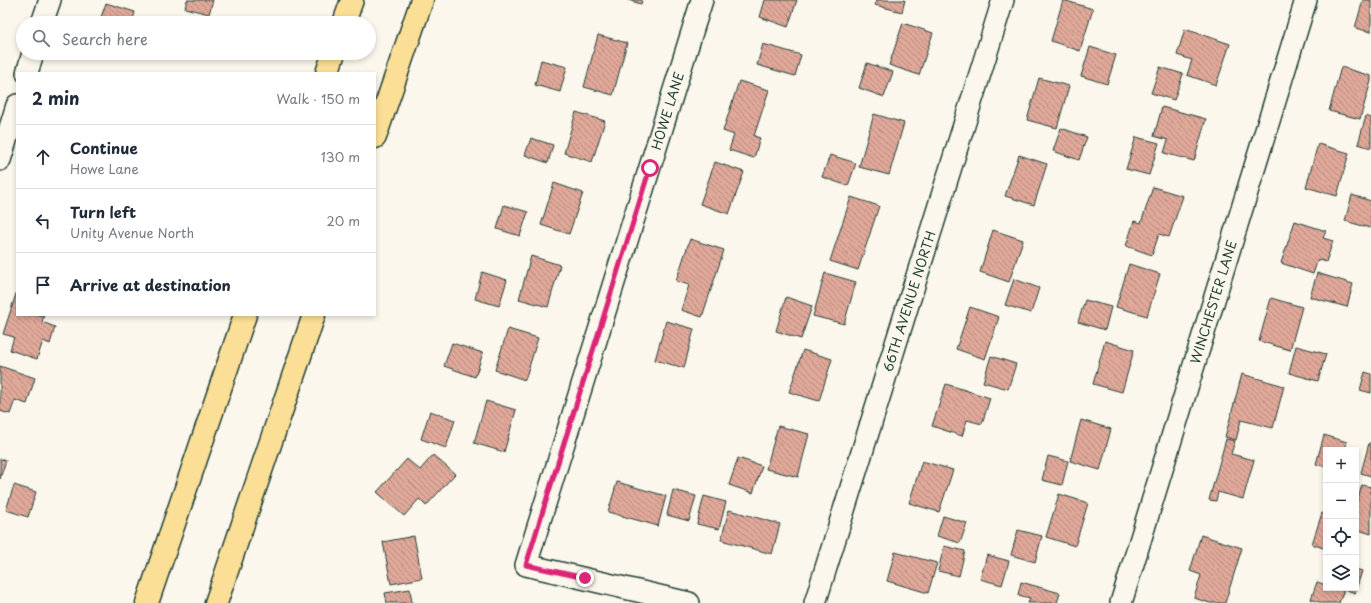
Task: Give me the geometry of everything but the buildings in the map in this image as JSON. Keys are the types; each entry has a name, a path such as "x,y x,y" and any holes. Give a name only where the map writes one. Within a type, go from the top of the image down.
{"highway":[{"path":"346,16 352,0"},
{"path":"376,134 422,0"},
{"path":"327,72 332,60"},
{"path":"147,603 245,316"},
{"path":"216,603 314,316"}],"street":[{"path":"44,16 50,0"},
{"name":"HOWE LANE","path":"689,603 526,565 702,0"},
{"name":"66TH AVENUE NORTH","path":"815,603 1003,0"},
{"name":"WINCHESTER LANE","path":"1121,603 1306,0"},
{"path":"27,72 31,60"},
{"path":"0,160 16,108"}],"route":[{"path":"585,578 526,565 650,168"}]}
